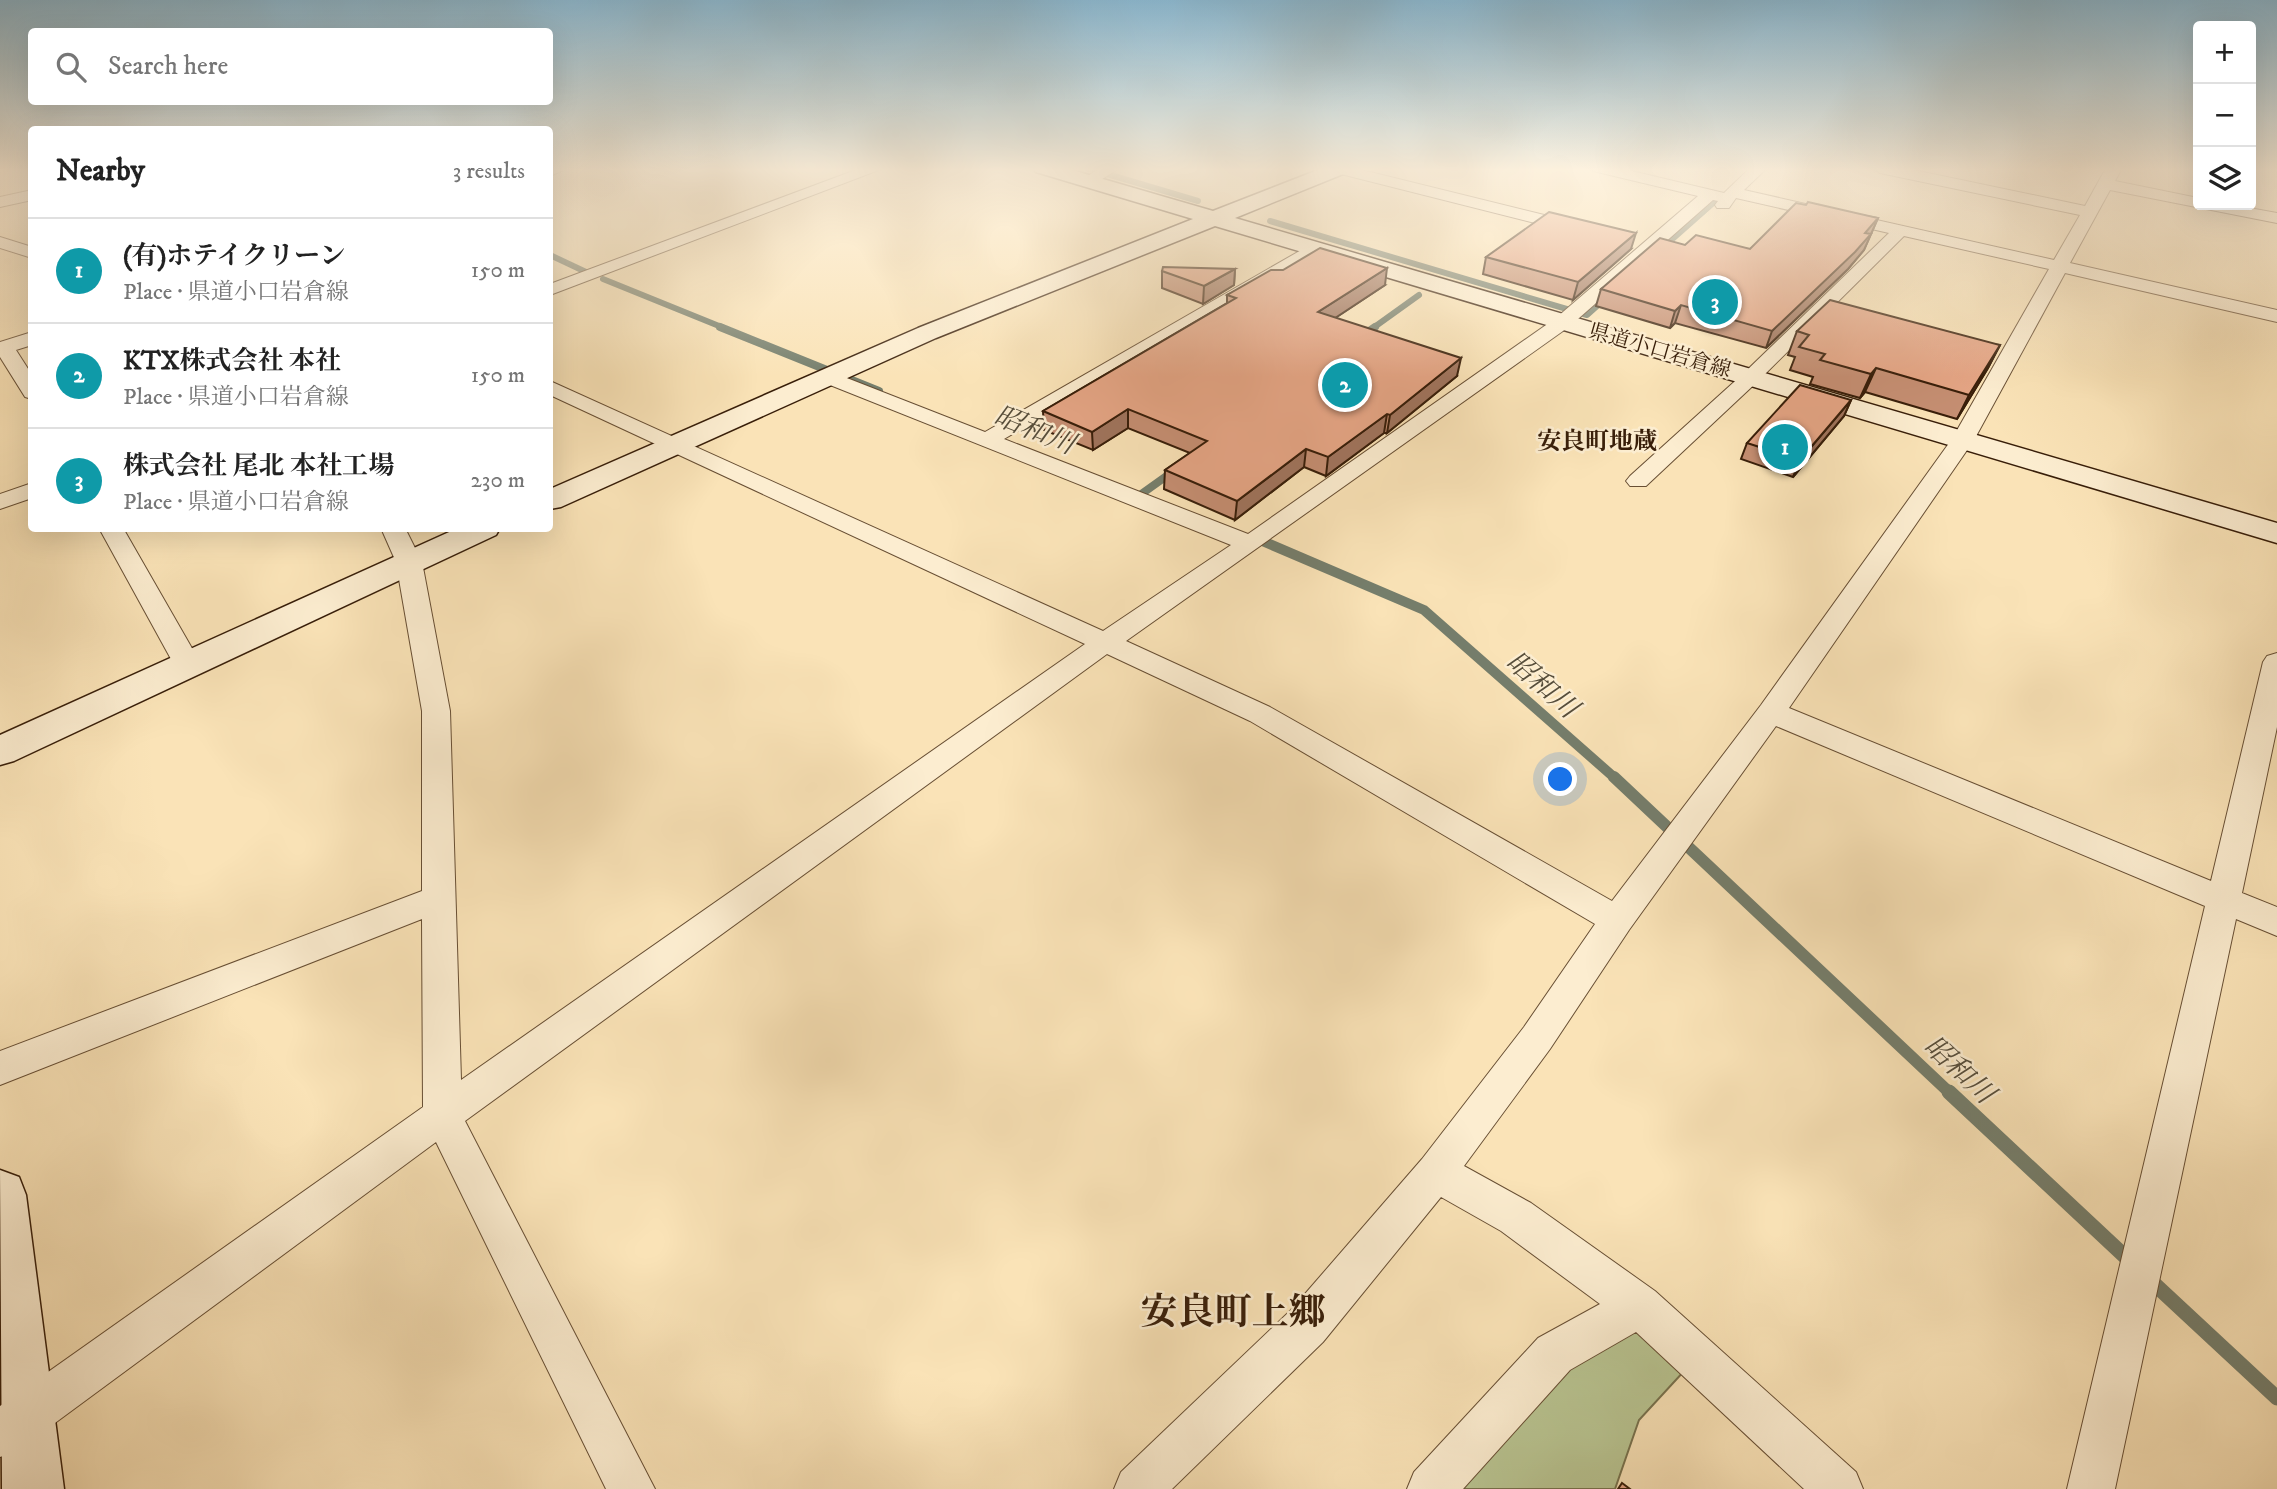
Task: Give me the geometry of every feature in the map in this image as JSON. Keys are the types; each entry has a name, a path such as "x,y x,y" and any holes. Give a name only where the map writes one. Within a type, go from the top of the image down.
{"main road":[{"path":"553,499 928,333 1168,237"},
{"name":"県道小口岩倉線","path":"1270,237 1584,320 1751,377 2277,533"},
{"path":"0,751 476,532"},
{"path":"2,1223 12,1426 33,1489"}],"street":[{"path":"553,289 690,237"},
{"path":"12,1426 442,1115 1107,642 1584,320 1642,245 1652,237"},
{"path":"1670,252 1686,237"},
{"path":"1638,481 1751,377 1893,237"},
{"path":"1927,237 2057,269 2277,316"},
{"path":"1138,1489 1307,1326 1436,1172 1537,1038 1617,920 1770,712 1963,440 2076,237"},
{"path":"0,242 28,252"},
{"path":"993,436 1316,249"},
{"path":"28,339 2,348 28,387"},
{"path":"835,374 1257,539"},
{"path":"553,388 1260,714 1617,920"},
{"path":"0,502 28,492"},
{"path":"113,532 187,664"},
{"path":"395,532 409,562 436,711 442,1115 631,1489"},
{"path":"2091,1489 2277,662"},
{"path":"1770,712 2277,922"},
{"path":"0,1068 438,899"},
{"path":"1436,1172 1516,1217 1640,1306 1839,1489"},
{"path":"1431,1489 1554,1354 1640,1306"}],"green space":[{"path":"1640,1306 1697,1357 1639,1420 1615,1489 1447,1489 1549,1360"}],"building":[{"path":"1513,237 1631,237 1578,282 1486,257"},
{"path":"1693,237 1706,237 1750,249 1762,237 1868,237 1772,331 1681,305 1675,311 1601,289 1660,238 1685,245"},
{"path":"1320,248 1387,268 1318,312 1461,358 1390,415 1387,414 1328,457 1306,449 1237,501 1165,470 1207,441 1128,409 1092,432 1043,411 1236,298 1227,295 1271,270 1283,270"},
{"path":"1163,267 1235,269 1204,286 1162,271"},
{"path":"1830,300 2000,345 1969,395 1876,368 1871,374 1820,360 1825,354 1799,347 1809,335 1797,331"},
{"path":"1800,385 1851,400 1800,460 1747,443"},
{"path":"1622,1483 1630,1489 1618,1489"}],"waterway":[{"path":"1326,237 1587,315 1606,298"},
{"path":"1660,250 1674,237"},
{"name":"昭和川","path":"553,256 586,272"},
{"name":"昭和川","path":"603,279 724,328"},
{"path":"1373,328 1419,295"},
{"name":"昭和川","path":"720,327 879,391"},
{"path":"1362,336 1375,327"},
{"path":"1140,495 1175,470"},
{"name":"昭和川","path":"1253,537 1424,610 1616,779"},
{"name":"昭和川","path":"1614,777 1951,1094"},
{"name":"昭和川","path":"1949,1092 2132,1263"},
{"name":"昭和川","path":"2149,1279 2277,1398"}],"place":[{"name":"株式会社 尾北 本社工場","path":"1715,302"},
{"name":"KTX株式会社 本社","path":"1345,385"},
{"name":"(有)ホテイクリーン","path":"1785,447"}],"district":[{"name":"安良町地蔵","path":"1597,441"},
{"name":"安良町上郷","path":"1233,1311"}]}
